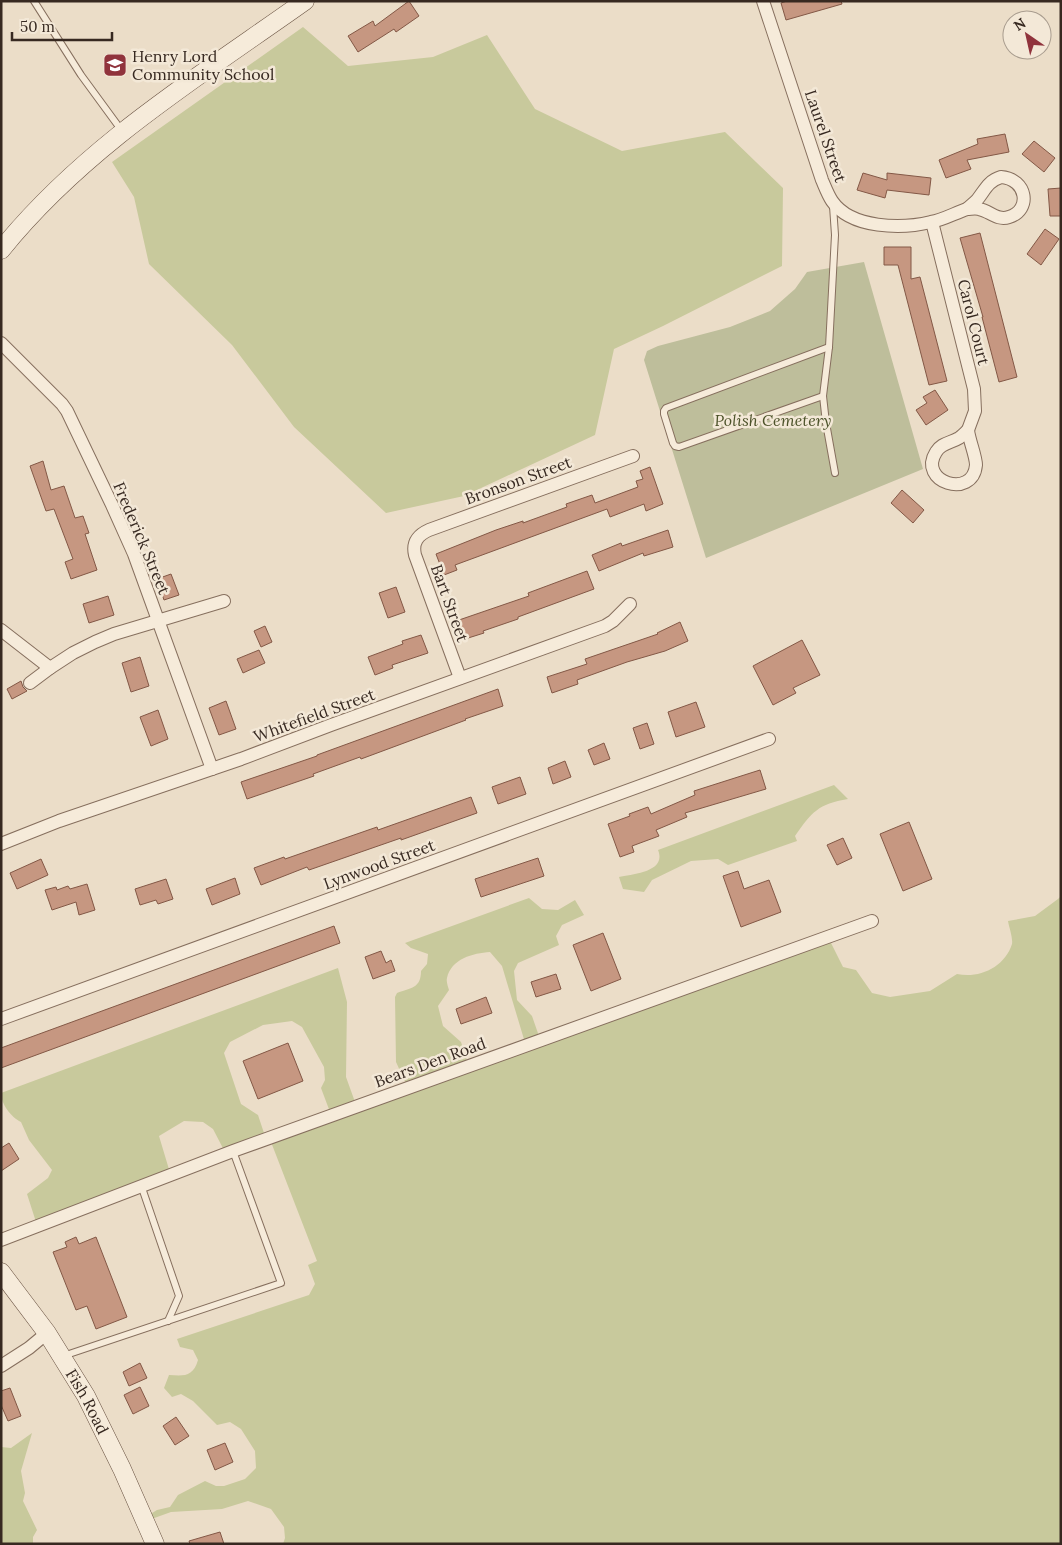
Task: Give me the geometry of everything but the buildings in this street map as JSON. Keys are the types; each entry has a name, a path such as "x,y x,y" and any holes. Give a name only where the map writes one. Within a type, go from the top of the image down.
{"main road":[{"path":"1,250 32,214 58,188 122,132 305,1"},
{"name":"Fish Road","path":"1,1272 47,1334 86,1396 122,1469 155,1544"}],"street":[{"name":"Laurel Street","path":"763,1 822,180 833,203 851,216 874,224 899,226 932,222 967,209"},
{"name":"Carol Court","path":"932,222 974,388 975,410 968,430"},
{"name":"Frederick Street","path":"1,343 67,411 134,554 212,769"},
{"name":"Bronson Street","path":"416,539 429,530 633,456"},
{"name":"Bart Street","path":"416,539 414,544 415,555 460,678"},
{"path":"30,683 73,653 95,642 114,634 224,601"},
{"name":"Whitefield Street","path":"1,844 59,821 212,769 605,626 613,622 630,604"},
{"path":"1,630 50,668"},
{"name":"Lynwood Street","path":"1,1019 769,739"},
{"name":"Bears Den Road","path":"1,1240 233,1151 872,921"},
{"path":"1,1366 47,1334"}],"lane":[{"path":"34,1 81,75 122,132"},
{"path":"833,203 836,235 823,396 835,473"},
{"path":"823,396 679,447 673,443 664,414 666,408 828,347"},
{"path":"62,1356 281,1283 233,1151"},
{"path":"141,1185 178,1296 168,1321"}],"green space":[{"path":"303,27 348,66 433,57 487,35 535,109 622,151 725,132 783,188 782,266 614,349 595,435 464,496 386,513 294,427 232,345 149,264 134,197 112,162"},
{"name":"Polish Cemetery","path":"864,262 923,469 706,558 644,360 647,351 658,346 730,327 770,311 795,289 807,272"},
{"path":"834,785 848,799 829,804 817,810 795,836 797,841 728,865 718,859 691,861 652,880 644,892 623,889 619,877 647,871 653,867 658,863 658,850"},
{"path":"1061,896 1061,1544 283,1544 285,1538 284,1527 271,1509 248,1501 222,1509 171,1512 146,1521 144,1518 157,1510 170,1507 178,1495 205,1481 216,1486 224,1486 245,1479 256,1468 255,1451 241,1429 230,1422 217,1425 193,1401 181,1394 172,1397 164,1388 169,1375 191,1372 198,1360 193,1350 180,1347 177,1339 309,1295 315,1284 308,1265 317,1261 271,1142 330,1112 321,1088 325,1080 324,1067 302,1027 292,1021 263,1025 230,1042 224,1053 241,1104 258,1115 265,1136 227,1156 213,1129 203,1122 184,1121 159,1136 171,1176 36,1222 27,1194 48,1178 52,1170 29,1140 21,1122 7,1110 1,1093 338,968 347,1002 346,1077 355,1102 408,1088 396,1062 395,997 397,993 417,984 421,977 421,971 427,964 428,954 411,948 405,943 529,898 542,909 558,910 575,900 584,915 562,925 556,936 559,945 518,963 514,971 517,1000 532,1016 541,1042 829,939 843,967 856,970 872,993 890,997 930,991 957,974 974,975 990,970 997,965 1009,952 1012,944 1008,921 1035,916","holes":["490,952 502,966 526,1046 469,1067 461,1042 443,1026 438,1006 449,990 447,982 449,971 464,958"]},
{"path":"32,1433 21,1471 25,1493 23,1501 37,1530 33,1537 33,1544 1,1544 1,1447 11,1448"}],"place":[{"name":"Henry Lord Community School","path":"115,65"}]}
